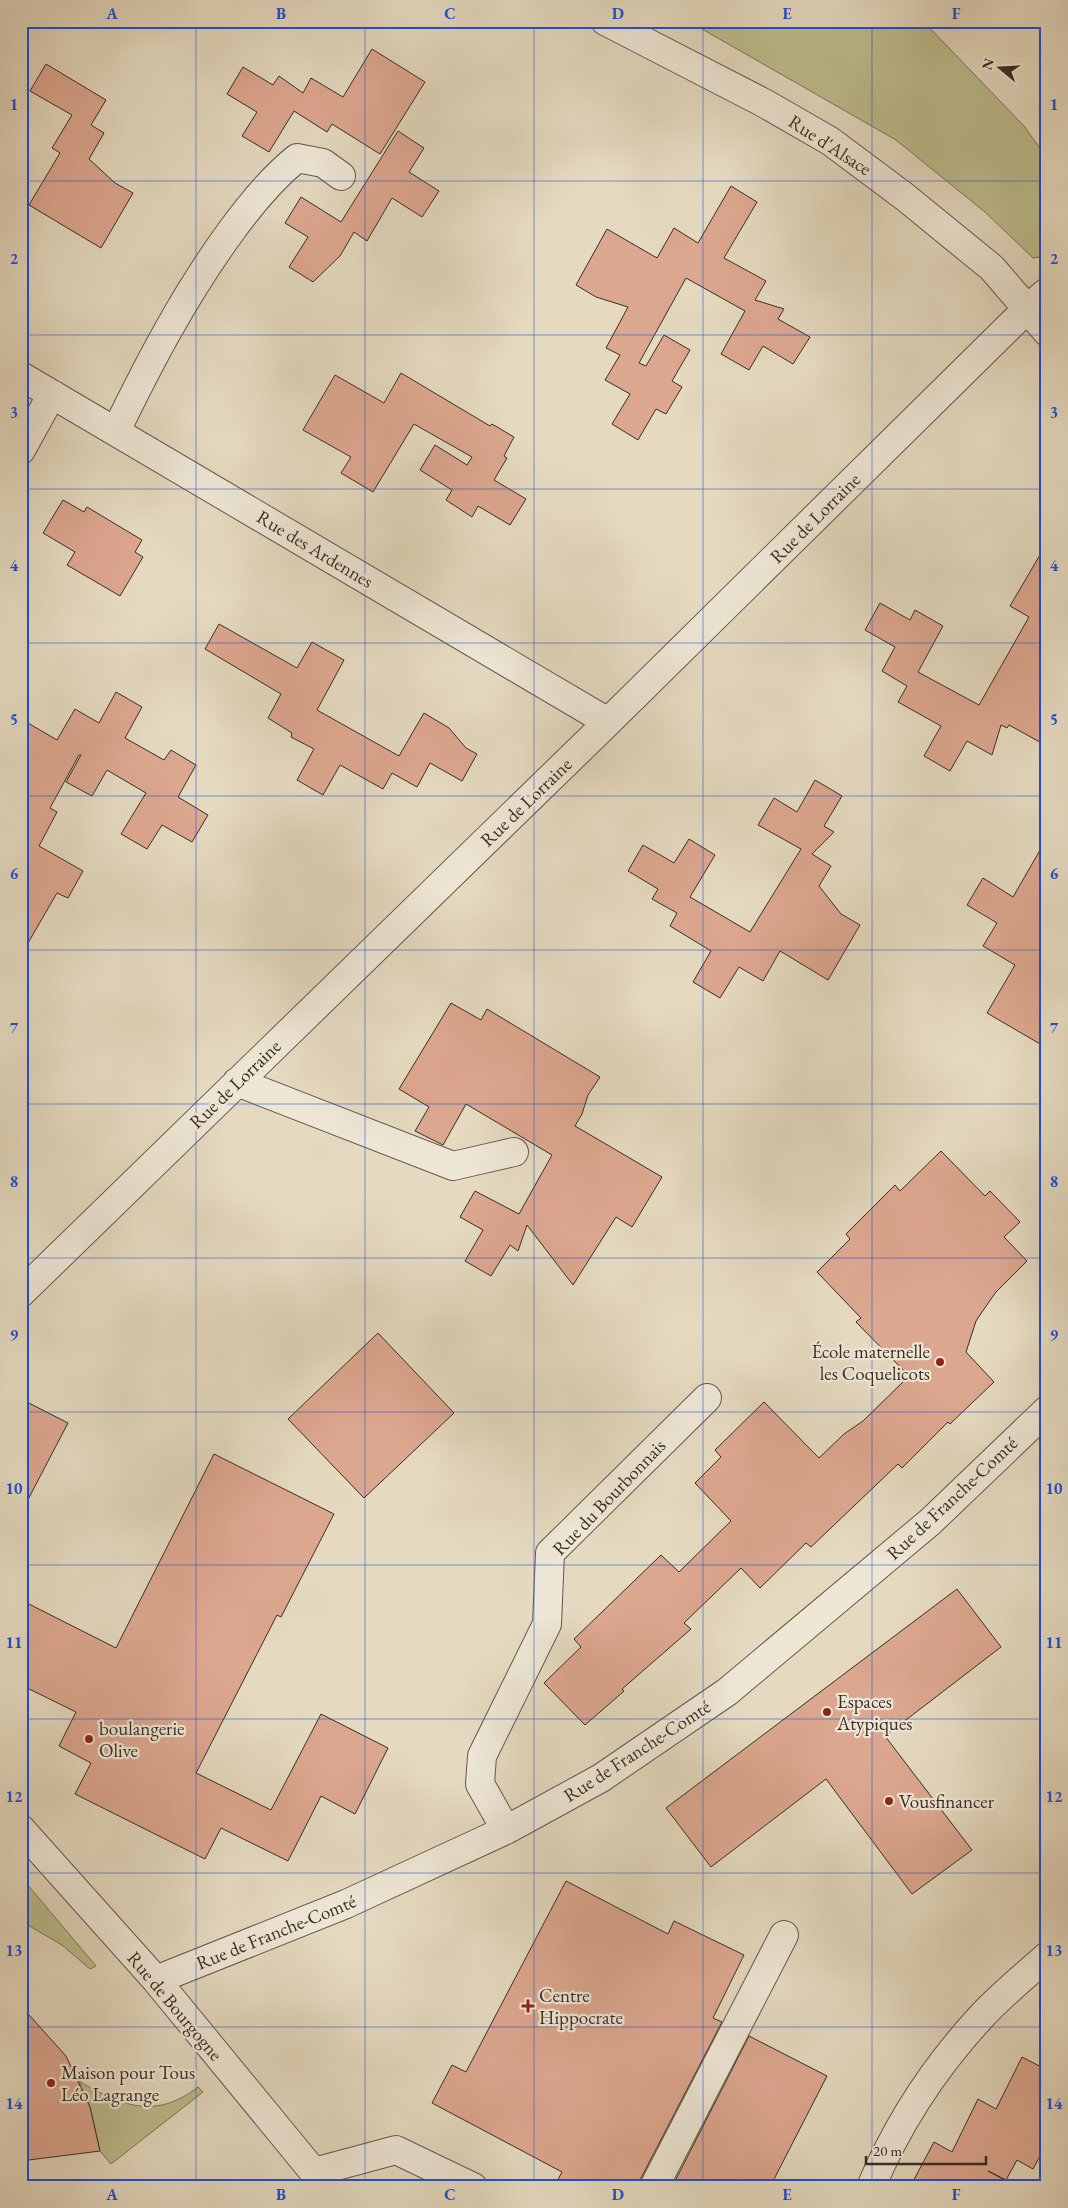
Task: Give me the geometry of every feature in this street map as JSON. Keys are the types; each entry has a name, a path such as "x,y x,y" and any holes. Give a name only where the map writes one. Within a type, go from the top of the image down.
{"street":[{"name":"Rue d'Alsace","path":"605,21 764,103 830,141 905,197 992,268 1037,300"},
{"path":"116,432 151,360 200,273 274,176 297,158 323,163 342,176"},
{"path":"1037,300 1047,332"},
{"name":"Rue de Lorraine","path":"21,1293 608,722 1037,300"},
{"name":"Rue des Ardennes","path":"21,376 608,722"},
{"path":"21,450 52,394"},
{"path":"237,1082 453,1166 514,1152"},
{"name":"Rue du Bourbonnais","path":"506,1830 480,1784 482,1756 547,1624 550,1554 706,1398"},
{"name":"Rue de Franche-Comté","path":"156,1980 346,1904 506,1830 601,1778 727,1692 910,1539 1047,1410"},
{"name":"Rue de Bourgogne","path":"21,1829 156,1980 320,2180"},
{"path":"654,2187 784,1935"},
{"path":"871,2187 903,2123 939,2068 980,2017 1047,1956"},
{"path":"320,2180 396,2150 473,2187"}],"green space":[{"path":"688,21 923,21 1024,126 1047,158 1047,256 1033,258 985,212 896,140"},
{"path":"21,1877 96,1966 90,1969 62,1945 21,1921"},
{"path":"79,2081 109,2097 138,2106 168,2104 198,2087 203,2092 111,2164 100,2151 90,2107"}],"building":[{"path":"372,49 425,82 380,154 332,124 327,132 294,111 269,152 242,136 257,112 227,94 243,67 273,85 279,76 303,93 311,78 343,97"},
{"path":"46,64 106,100 91,125 104,133 89,159 115,183 133,193 101,248 29,205 60,153 52,148 72,115 30,91"},
{"path":"398,131 424,148 409,172 439,191 422,217 392,198 367,241 354,232 340,256 313,282 289,267 308,237 285,223 301,197 341,222"},
{"path":"731,186 757,202 724,258 766,281 755,300 784,309 778,319 810,337 793,364 763,346 749,370 721,354 745,311 686,278 639,363 646,366 664,335 690,350 672,381 682,387 666,414 656,409 638,440 612,424 630,394 605,380 620,355 606,348 628,307 596,297 576,285 607,229 657,258 674,228 698,243"},
{"path":"401,373 490,426 492,424 514,437 504,456 507,458 494,480 526,499 510,525 478,506 472,517 446,500 452,490 420,470 435,445 467,465 472,457 414,424 373,492 341,473 351,457 303,430 335,375 384,403"},
{"path":"63,500 84,512 87,507 142,540 135,552 143,557 120,596 67,565 75,552 43,533"},
{"path":"1047,543 1047,746 1009,725 1007,728 1001,725 992,755 967,741 950,771 924,756 941,726 898,702 907,686 882,671 895,647 865,630 880,603 910,620 915,610 943,626 918,672 979,705 1029,617 1010,606"},
{"path":"219,624 297,668 312,642 344,660 317,710 399,756 424,713 449,728 466,748 477,754 462,781 430,763 417,787 392,773 383,789 340,765 323,795 297,780 314,749 291,737 292,733 268,718 281,694 205,649"},
{"path":"116,692 142,707 125,738 164,760 171,750 196,765 178,797 208,815 192,842 162,825 147,849 121,834 146,793 107,770 92,796 66,782 81,755 79,755 50,808 57,812 39,846 83,871 68,898 57,893 21,955 21,719 57,740 75,709 99,723"},
{"path":"815,780 842,796 824,826 834,832 812,854 831,866 819,886 841,914 860,925 828,980 780,951 763,981 739,967 720,998 693,982 711,951 670,926 677,913 652,899 658,889 628,871 643,845 674,863 689,839 715,855 690,897 750,932 801,849 758,825 774,798 797,812"},
{"path":"1047,838 1047,1048 987,1013 1015,965 983,946 997,923 967,905 983,878 1013,897"},
{"path":"451,1003 481,1020 487,1009 600,1077 588,1095 582,1114 575,1126 662,1177 632,1227 616,1217 573,1285 527,1225 518,1251 510,1245 491,1276 465,1261 483,1230 460,1217 475,1191 519,1214 552,1155 466,1104 443,1145 415,1131 429,1107 399,1089"},
{"name":"École maternelle les Coquelicots","path":"941,1151 985,1196 990,1191 1020,1222 1004,1237 1027,1261 996,1292 982,1312 976,1321 966,1352 994,1382 950,1424 948,1422 902,1468 898,1464 811,1547 806,1543 760,1588 741,1568 684,1623 691,1629 622,1689 624,1691 585,1725 544,1683 581,1647 574,1639 661,1555 679,1572 731,1521 695,1483 721,1457 715,1450 764,1402 819,1458 844,1434 863,1421 909,1376 856,1322 861,1318 817,1272 850,1239 846,1234 895,1185 900,1191"},
{"path":"378,1333 454,1413 364,1498 288,1419"},
{"path":"21,1399 68,1423 21,1513"},
{"path":"214,1454 334,1514 281,1617 277,1615 196,1773 271,1810 321,1714 388,1748 355,1814 321,1796 288,1861 221,1828 205,1859 75,1794 91,1763 59,1746 76,1712 21,1685 21,1600 116,1648"},
{"path":"957,1589 1001,1647 885,1736 972,1850 912,1894 826,1779 711,1867 666,1808"},
{"path":"566,1881 668,1934 674,1921 744,1955 713,2018 722,2022 640,2180 639,2187 554,2187 562,2172 432,2103 452,2065 466,2072"},
{"name":"Maison pour Tous Léo Lagrange","path":"21,2006 66,2056 90,2107 100,2151 21,2161"},
{"path":"749,2036 827,2076 770,2187 672,2187"},
{"path":"1022,2057 1047,2070 1047,2143 1033,2169 1017,2160 1006,2180 988,2171 1018,2187 910,2187 934,2142 952,2152 978,2099 996,2109"}],"place":[{"name":"École maternelle les Coquelicots","path":"940,1362"},
{"name":"Espaces Atypiques","path":"827,1712"},
{"name":"boulangerie Olive","path":"89,1739"},
{"name":"Vousfinancer","path":"889,1801"},
{"name":"Centre Hippocrate","path":"528,2006"},
{"name":"Maison pour Tous Léo Lagrange","path":"51,2083"}]}
